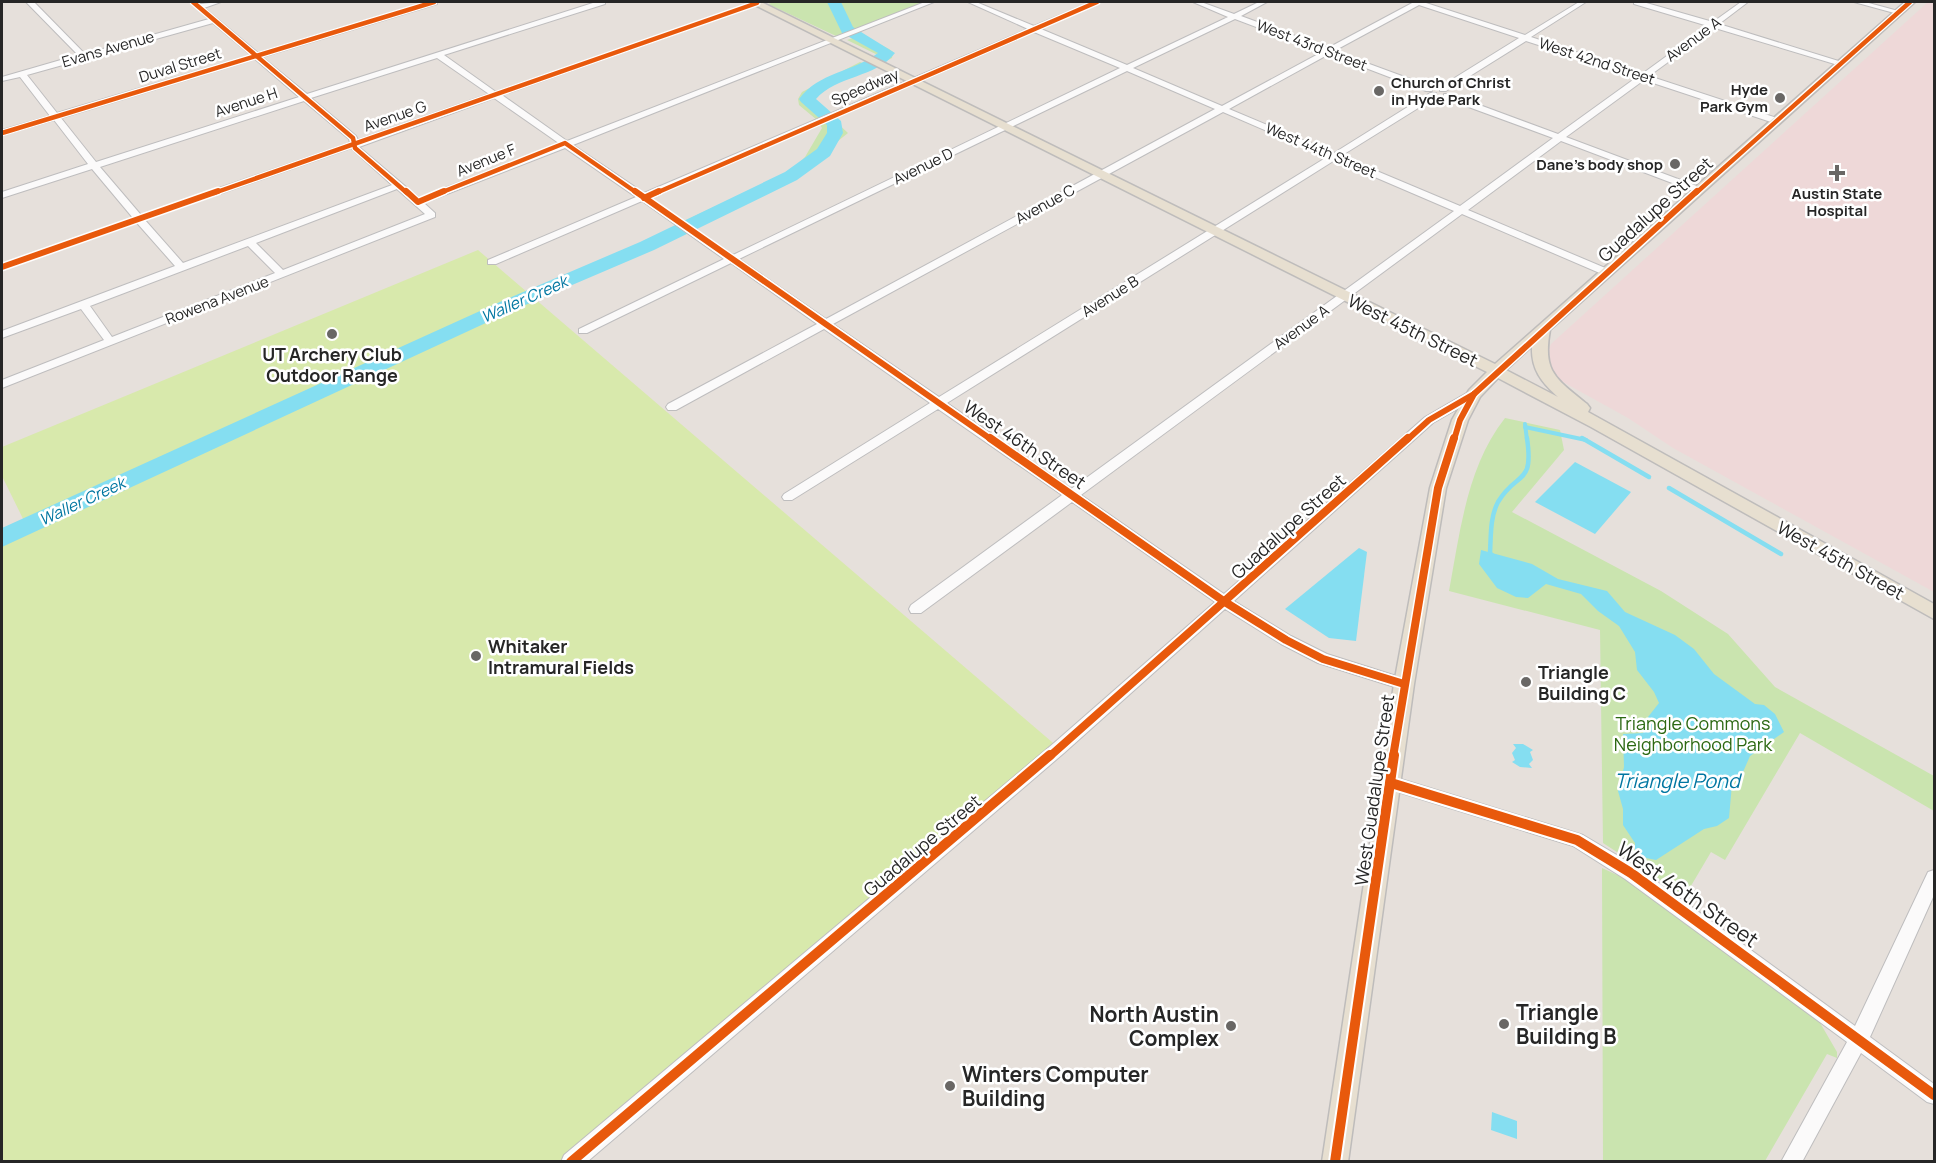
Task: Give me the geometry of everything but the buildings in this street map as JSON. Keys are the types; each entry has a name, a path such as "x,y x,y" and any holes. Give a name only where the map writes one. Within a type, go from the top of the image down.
{"main road":[{"name":"West 45th Street","path":"758,2 1496,371 1609,430 1935,612"},
{"name":"Guadalupe Street","path":"1474,394 1496,371 1606,272 1910,2"},
{"path":"1543,329 1537,353 1544,374 1609,430"},
{"name":"West Guadalupe Street","path":"1335,1161 1404,684 1438,488 1460,420 1474,394"}],"street":[{"path":"30,2 83,56"},
{"path":"196,4 218,2"},
{"name":"Duval Street","path":"2,133 434,2"},
{"name":"Avenue H","path":"2,195 602,2"},
{"name":"Avenue G","path":"2,267 758,2"},
{"name":"Avenue F","path":"417,202 930,2"},
{"name":"West 44th Street","path":"971,2 1606,272"},
{"name":"Speedway","path":"492,262 1097,2"},
{"name":"West 43rd Street","path":"1196,2 1431,92 1445,92"},
{"name":"Avenue D","path":"583,331 1264,2"},
{"name":"West 42nd Street","path":"1418,2 1777,121"},
{"name":"Avenue C","path":"672,407 1418,2"},
{"path":"1445,92 1525,37 1583,2"},
{"path":"1637,2 1841,63"},
{"name":"Avenue A","path":"916,609 1745,2"},
{"path":"1858,2 1898,12"},
{"path":"196,4 353,138 355,148 417,202"},
{"path":"394,5 403,11"},
{"name":"Evans Avenue","path":"2,79 215,20"},
{"name":"West 46th Street","path":"438,55 1225,602 1314,655 1404,684"},
{"path":"22,74 94,165 181,267"},
{"name":"Avenue B","path":"788,497 1215,231 1431,92"},
{"path":"1445,92 1699,190"},
{"path":"2,335 398,186"},
{"name":"Rowena Avenue","path":"2,384 432,215 417,202"},
{"path":"250,242 281,274"},
{"path":"83,304 110,341"},
{"name":"Guadalupe Street","path":"571,1161 1059,748 1430,420 1474,394"},
{"name":"West 46th Street","path":"1391,783 1577,840 1631,873 1935,1095"},
{"path":"1791,1161 1859,1039 1935,878"}],"shaded area":[{"name":"Austin State Hospital","path":"1928,2 1934,2 1934,592 1673,448 1628,418 1563,382 1553,372 1546,356 1551,344"}],"green space":[{"path":"775,2 926,2 836,36 768,4"},
{"path":"861,35 889,49 893,52 892,58 888,60 847,40"},
{"path":"860,62 869,66 843,78 815,97 815,101 829,115 817,120 799,105 798,99 802,92"},
{"path":"833,119 848,133 783,185 694,227 684,221 791,171 805,157 822,128 820,125"},
{"name":"Whitaker Intramural Fields","path":"478,250 1059,748 571,1161 2,1161 2,538 27,527 2,476 2,447"},
{"name":"Triangle Commons Neighborhood Park","path":"1505,418 1560,430 1564,450 1512,512 1661,591 1728,634 1775,687 1934,776 1934,811 1800,733 1725,860 1711,852 1685,896 1603,843 1600,630 1449,591 1473,478 1492,437"},
{"path":"1602,868 1628,880 1819,1021 1837,1052 1837,1058 1827,1054 1765,1161 1603,1161"}],"water":[{"path":"1575,462 1631,492 1595,534 1535,502"},
{"path":"1359,548 1367,552 1356,641 1329,638 1285,609"},
{"name":"Triangle Pond","path":"1481,550 1532,564 1558,579 1607,591 1625,612 1675,635 1694,649 1714,674 1755,704 1764,705 1775,714 1784,732 1750,756 1743,772 1732,784 1729,818 1717,826 1704,829 1656,860 1646,858 1635,850 1635,843 1623,825 1623,809 1618,791 1624,767 1623,734 1643,733 1648,717 1659,703 1654,692 1637,670 1635,652 1619,626 1598,611 1581,594 1546,584 1528,598 1516,597 1497,588 1479,564"},
{"path":"1513,744 1523,744 1533,750 1530,752 1533,760 1529,764 1532,768 1520,767 1512,762 1515,760 1512,753 1516,748"},
{"path":"1492,1112 1517,1121 1517,1139 1491,1130"}],"waterway":[{"name":"Waller Creek","path":"2,538 509,305 647,246 791,176 824,152 835,133 835,124 807,99 825,84 869,65 888,53 847,30 834,2"},
{"path":"1525,427 1585,440"},
{"path":"1525,427 1527,440"},
{"path":"1493,556 1490,553 1494,514 1505,492 1526,471 1529,454 1527,438"},
{"path":"1585,440 1649,477"},
{"path":"1669,488 1781,554"}],"cycle path":[{"path":"193,2 353,138 355,148 418,202 565,143 1225,602 1286,640 1323,659 1404,684"},
{"path":"2,133 434,2"},
{"path":"644,198 1097,2"},
{"path":"571,1162 1059,748 1429,420 1474,394 1514,355 1910,2"},
{"path":"2,267 757,3"},
{"path":"1335,1162 1404,684 1438,488 1460,420 1474,394"},
{"path":"1391,783 1577,840 1631,873 1934,1095"}],"place":[{"name":"Church of Christ in Hyde Park","path":"1379,91"},
{"name":"Hyde Park Gym","path":"1780,98"},
{"name":"Dane's body shop","path":"1675,164"},
{"name":"Austin State Hospital","path":"1837,173"},
{"name":"UT Archery Club Outdoor Range","path":"332,334"},
{"name":"Whitaker Intramural Fields","path":"476,656"},
{"name":"Triangle Building C","path":"1526,682"},
{"name":"Triangle Building B","path":"1504,1024"},
{"name":"North Austin Complex","path":"1231,1026"},
{"name":"Winters Computer Building","path":"950,1086"}]}
